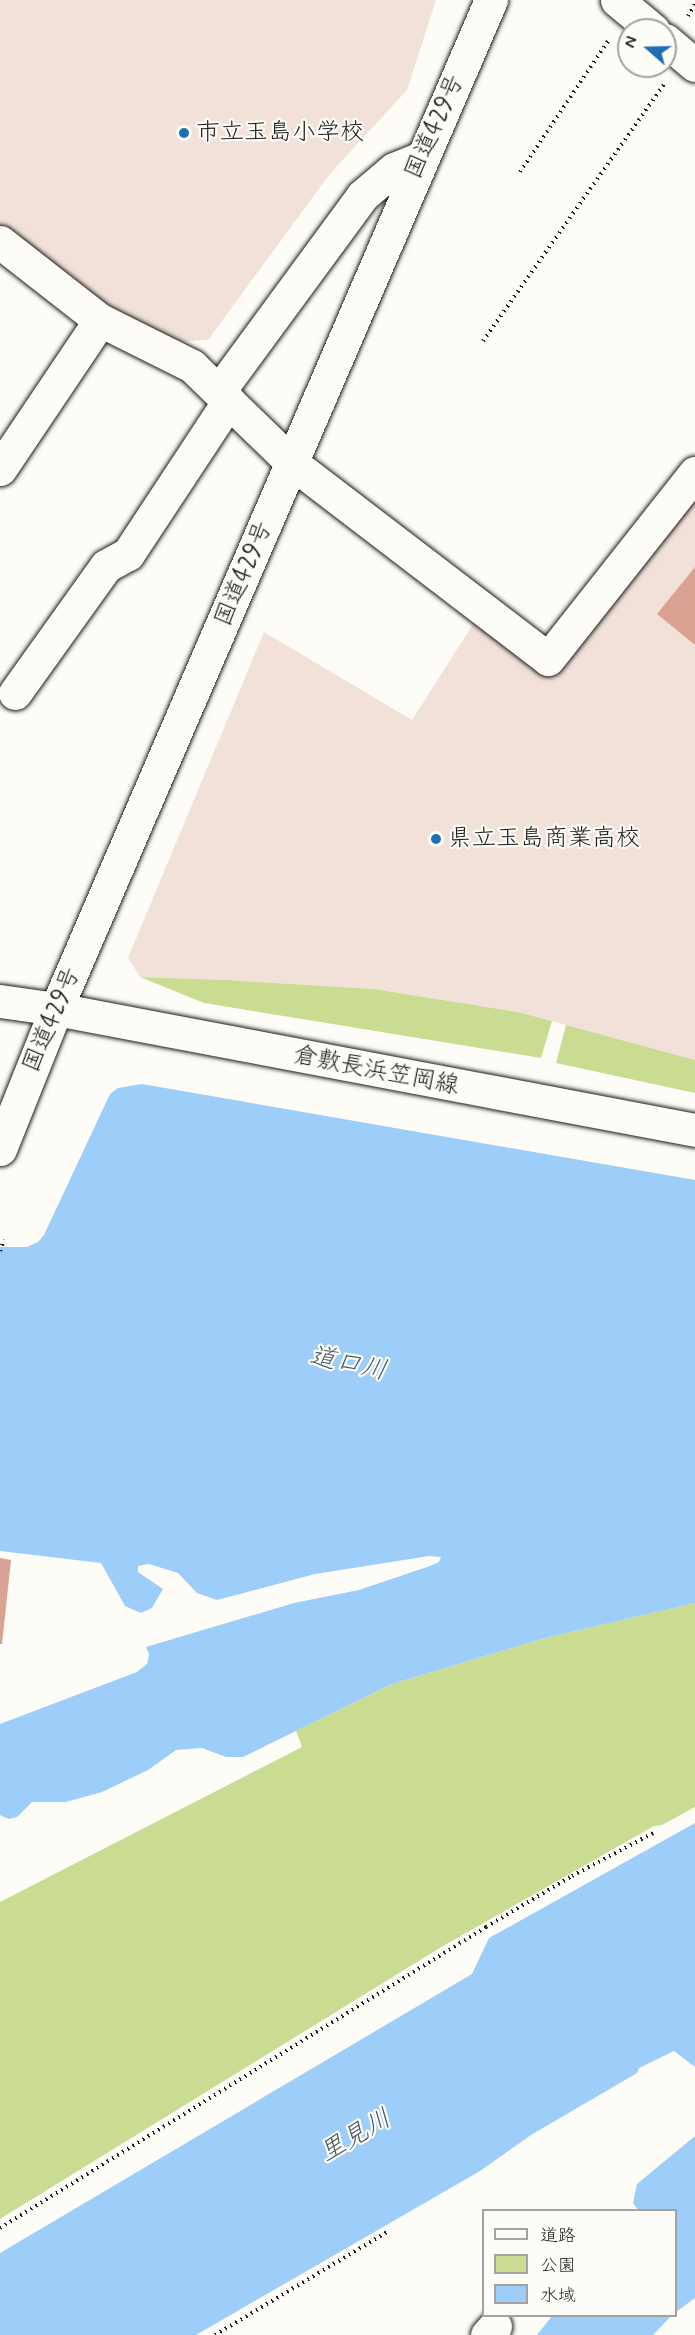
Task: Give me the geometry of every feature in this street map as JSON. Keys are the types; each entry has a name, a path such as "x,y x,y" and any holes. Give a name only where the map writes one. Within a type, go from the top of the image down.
{"main road":[{"name":"国道429号","path":"0,1149 56,1009 491,0"},
{"path":"15,693 106,566 128,554 224,396 362,196 394,169 421,158"},
{"path":"0,242 100,320 192,366 292,463 548,659 695,472"},
{"path":"0,469 100,320"},
{"name":"倉敷長浜笠岡線","path":"0,1001 56,1009 695,1131"}],"path":[{"path":"520,172 633,13"},
{"path":"483,341 681,54"},
{"path":"0,1251 4,1240"},
{"path":"0,2228 486,1927 572,1876 655,1832"},
{"path":"216,2335 387,2232"}],"shaded area":[{"name":"市立玉島小学校","path":"0,0 436,0 407,90 329,175 208,340 176,342 78,288 0,226"},
{"name":"県立玉島商業高校","path":"695,489 695,1060 518,1012 374,989 140,977 128,958 264,632 412,720 477,618 546,672"}],"green space":[{"path":"140,977 374,989 518,1012 552,1021 541,1058 204,1003"},
{"path":"566,1025 695,1060 695,1093 556,1063"},
{"path":"695,1603 695,1807 662,1825 654,1826 443,1946 0,2219 0,1902 302,1747 296,1731 392,1684 545,1638"}],"water":[{"name":"道口川","path":"142,1084 695,1180 695,1603 545,1638 392,1684 243,1757 226,1757 202,1748 176,1750 148,1770 102,1792 66,1802 32,1802 17,1817 9,1819 0,1815 0,1724 137,1672 147,1664 149,1654 146,1647 294,1603 359,1590 430,1566 439,1562 441,1557 429,1556 315,1574 217,1600 197,1593 178,1573 149,1564 138,1566 138,1572 163,1589 152,1608 141,1613 125,1606 101,1563 0,1551 0,1247 27,1247 38,1242 44,1235 110,1094 118,1088"},
{"name":"里見川","path":"695,1823 695,2067 674,2051 639,2068 637,2073 531,2135 480,2171 196,2335 0,2335 0,2253 472,1974 489,1938"},
{"path":"695,2136 695,2298 677,2311 677,2209 637,2209 633,2203 637,2184"},
{"path":"551,2317 670,2317 653,2335 537,2335"}],"building":[{"path":"695,567 695,645 657,614"},
{"path":"0,1558 11,1560 2,1644 0,1644"}],"place":[{"name":"市立玉島小学校","path":"184,133"},
{"name":"県立玉島商業高校","path":"436,839"}]}
